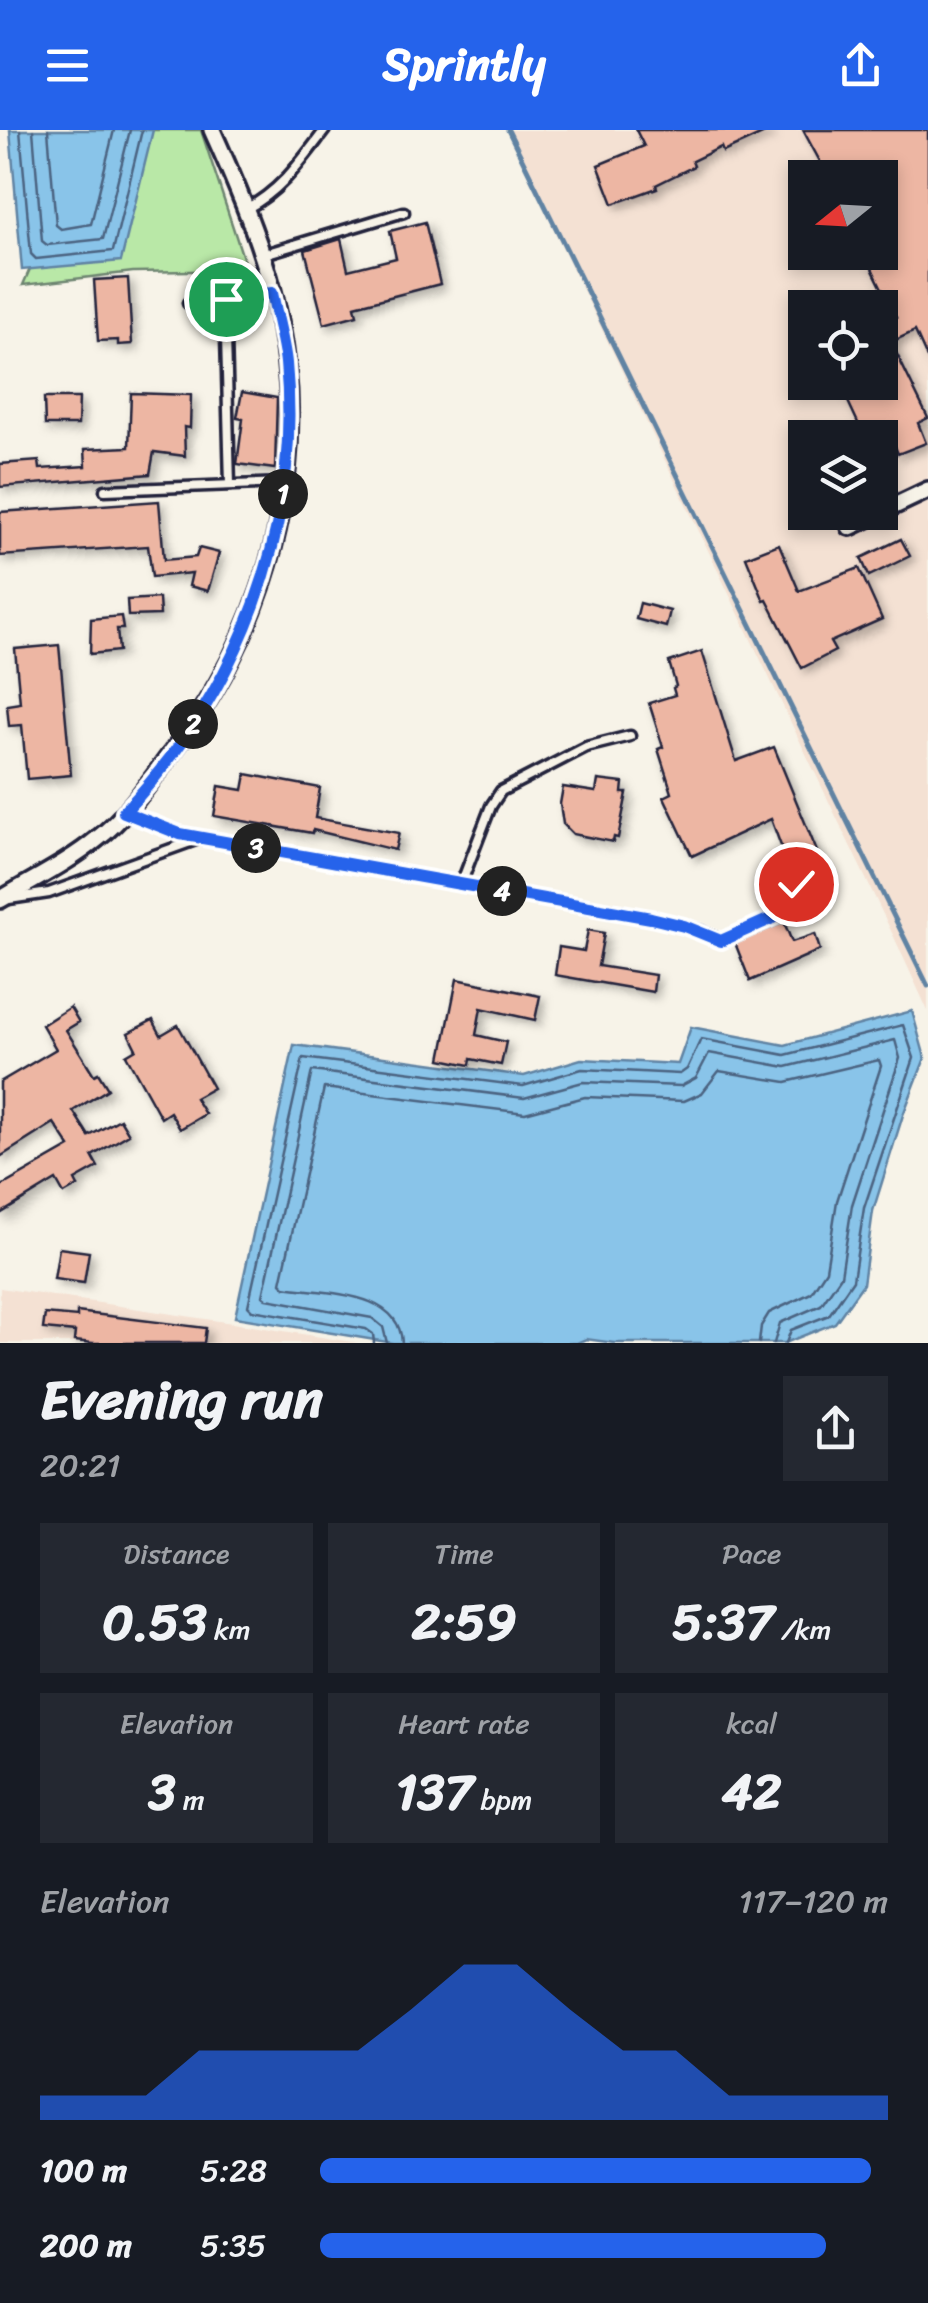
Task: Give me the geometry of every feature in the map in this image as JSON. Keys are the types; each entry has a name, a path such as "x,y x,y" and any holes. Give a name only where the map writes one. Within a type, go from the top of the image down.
{"street":[{"path":"0,900 98,838 124,812 194,723 236,653 260,596 280,520 288,424 286,360 261,254 212,130"},
{"path":"898,505 928,490"}],"lane":[{"path":"246,209 269,197 284,183 325,130"},
{"path":"261,254 404,212"},
{"path":"188,303 272,293"},
{"path":"226,299 230,485"},
{"path":"105,490 284,483"},
{"path":"461,884 501,790 586,747 630,736"},
{"path":"124,812 180,834 651,918 721,941 795,908 796,884"},
{"path":"0,900 49,893 200,838"}],"shaded area":[{"path":"506,130 928,130 928,1011 894,937"},
{"path":"0,1288 252,1326 358,1343 0,1343"}],"green space":[{"path":"90,130 201,130 247,270 133,272 23,285"}],"water":[{"path":"10,130 153,130 121,261 22,270"},
{"path":"912,1011 925,1058 873,1211 863,1284 835,1323 785,1343 614,1343 586,1339 577,1343 393,1343 235,1317 294,1045 524,1076 581,1059 678,1064 691,1027 785,1045"}],"building":[{"path":"636,130 771,130 723,152 721,147 692,161 694,166 656,185 657,188 613,204 598,165 644,146"},
{"path":"803,130 928,130 928,360 915,331 898,339 898,290 883,290 873,270 898,270 898,160 819,160"},
{"path":"425,222 440,284 355,306 357,315 324,324 305,250 341,239 348,270 396,258 390,231"},
{"path":"128,278 132,344 98,341 94,280"},
{"path":"898,356 928,418 918,423 926,443 898,454 898,420 857,420 847,400 898,400"},
{"path":"242,392 277,398 275,469 237,464 243,419 237,418"},
{"path":"131,393 191,395 190,428 184,427 185,456 154,452 150,474 0,487 0,464 39,461 40,469 86,466 85,449 129,447"},
{"path":"44,398 79,398 78,425 45,425"},
{"path":"159,501 164,560 196,557 199,548 219,553 208,591 189,586 192,573 152,577 148,546 0,556 0,512"},
{"path":"901,539 910,556 869,576 861,558"},
{"path":"779,544 799,591 859,568 882,619 830,642 835,651 802,668 767,600 764,601 746,557"},
{"path":"159,598 160,615 128,616 127,600"},
{"path":"640,603 670,611 666,627 636,619"},
{"path":"121,616 123,629 117,629 119,651 90,654 91,619"},
{"path":"59,645 71,775 27,779 22,725 9,726 8,716 7,705 20,703 15,649"},
{"path":"702,651 736,761 774,747 818,854 788,865 771,819 692,856 664,797 672,793 649,703 675,695 669,662"},
{"path":"246,774 320,788 315,818 399,833 395,850 313,830 312,833 214,816 219,786 243,790"},
{"path":"598,780 623,783 622,793 627,793 618,838 614,837 613,842 573,834 563,824 563,787 596,792"},
{"path":"784,922 792,942 815,934 820,950 750,981 735,943"},
{"path":"588,930 604,933 598,966 655,975 653,992 555,975 559,947 584,951"},
{"path":"457,979 540,996 535,1020 481,1008 476,1035 506,1042 501,1065 471,1059 470,1065 441,1059"},
{"path":"70,1007 79,1022 66,1030 94,1075 98,1073 108,1089 73,1111 89,1136 120,1119 129,1134 92,1156 98,1167 75,1180 78,1186 64,1194 56,1180 0,1214 0,1187 70,1147 54,1123 0,1157 0,1082 56,1049 42,1025"},
{"path":"153,1020 161,1035 178,1025 213,1088 195,1098 205,1114 180,1129 170,1112 161,1118 126,1055 136,1049 128,1033"},
{"path":"59,1248 89,1252 84,1283 54,1279"},
{"path":"77,1312 206,1328 204,1343 93,1343 74,1341 75,1332 43,1329 45,1314 77,1317"}],"waterway":[{"path":"508,130 928,986"}],"route":[{"path":"226,299 272,293 286,360 288,424 280,520 260,596 236,653 194,723 124,812 180,834 651,918 721,941 795,908 796,884"}]}
